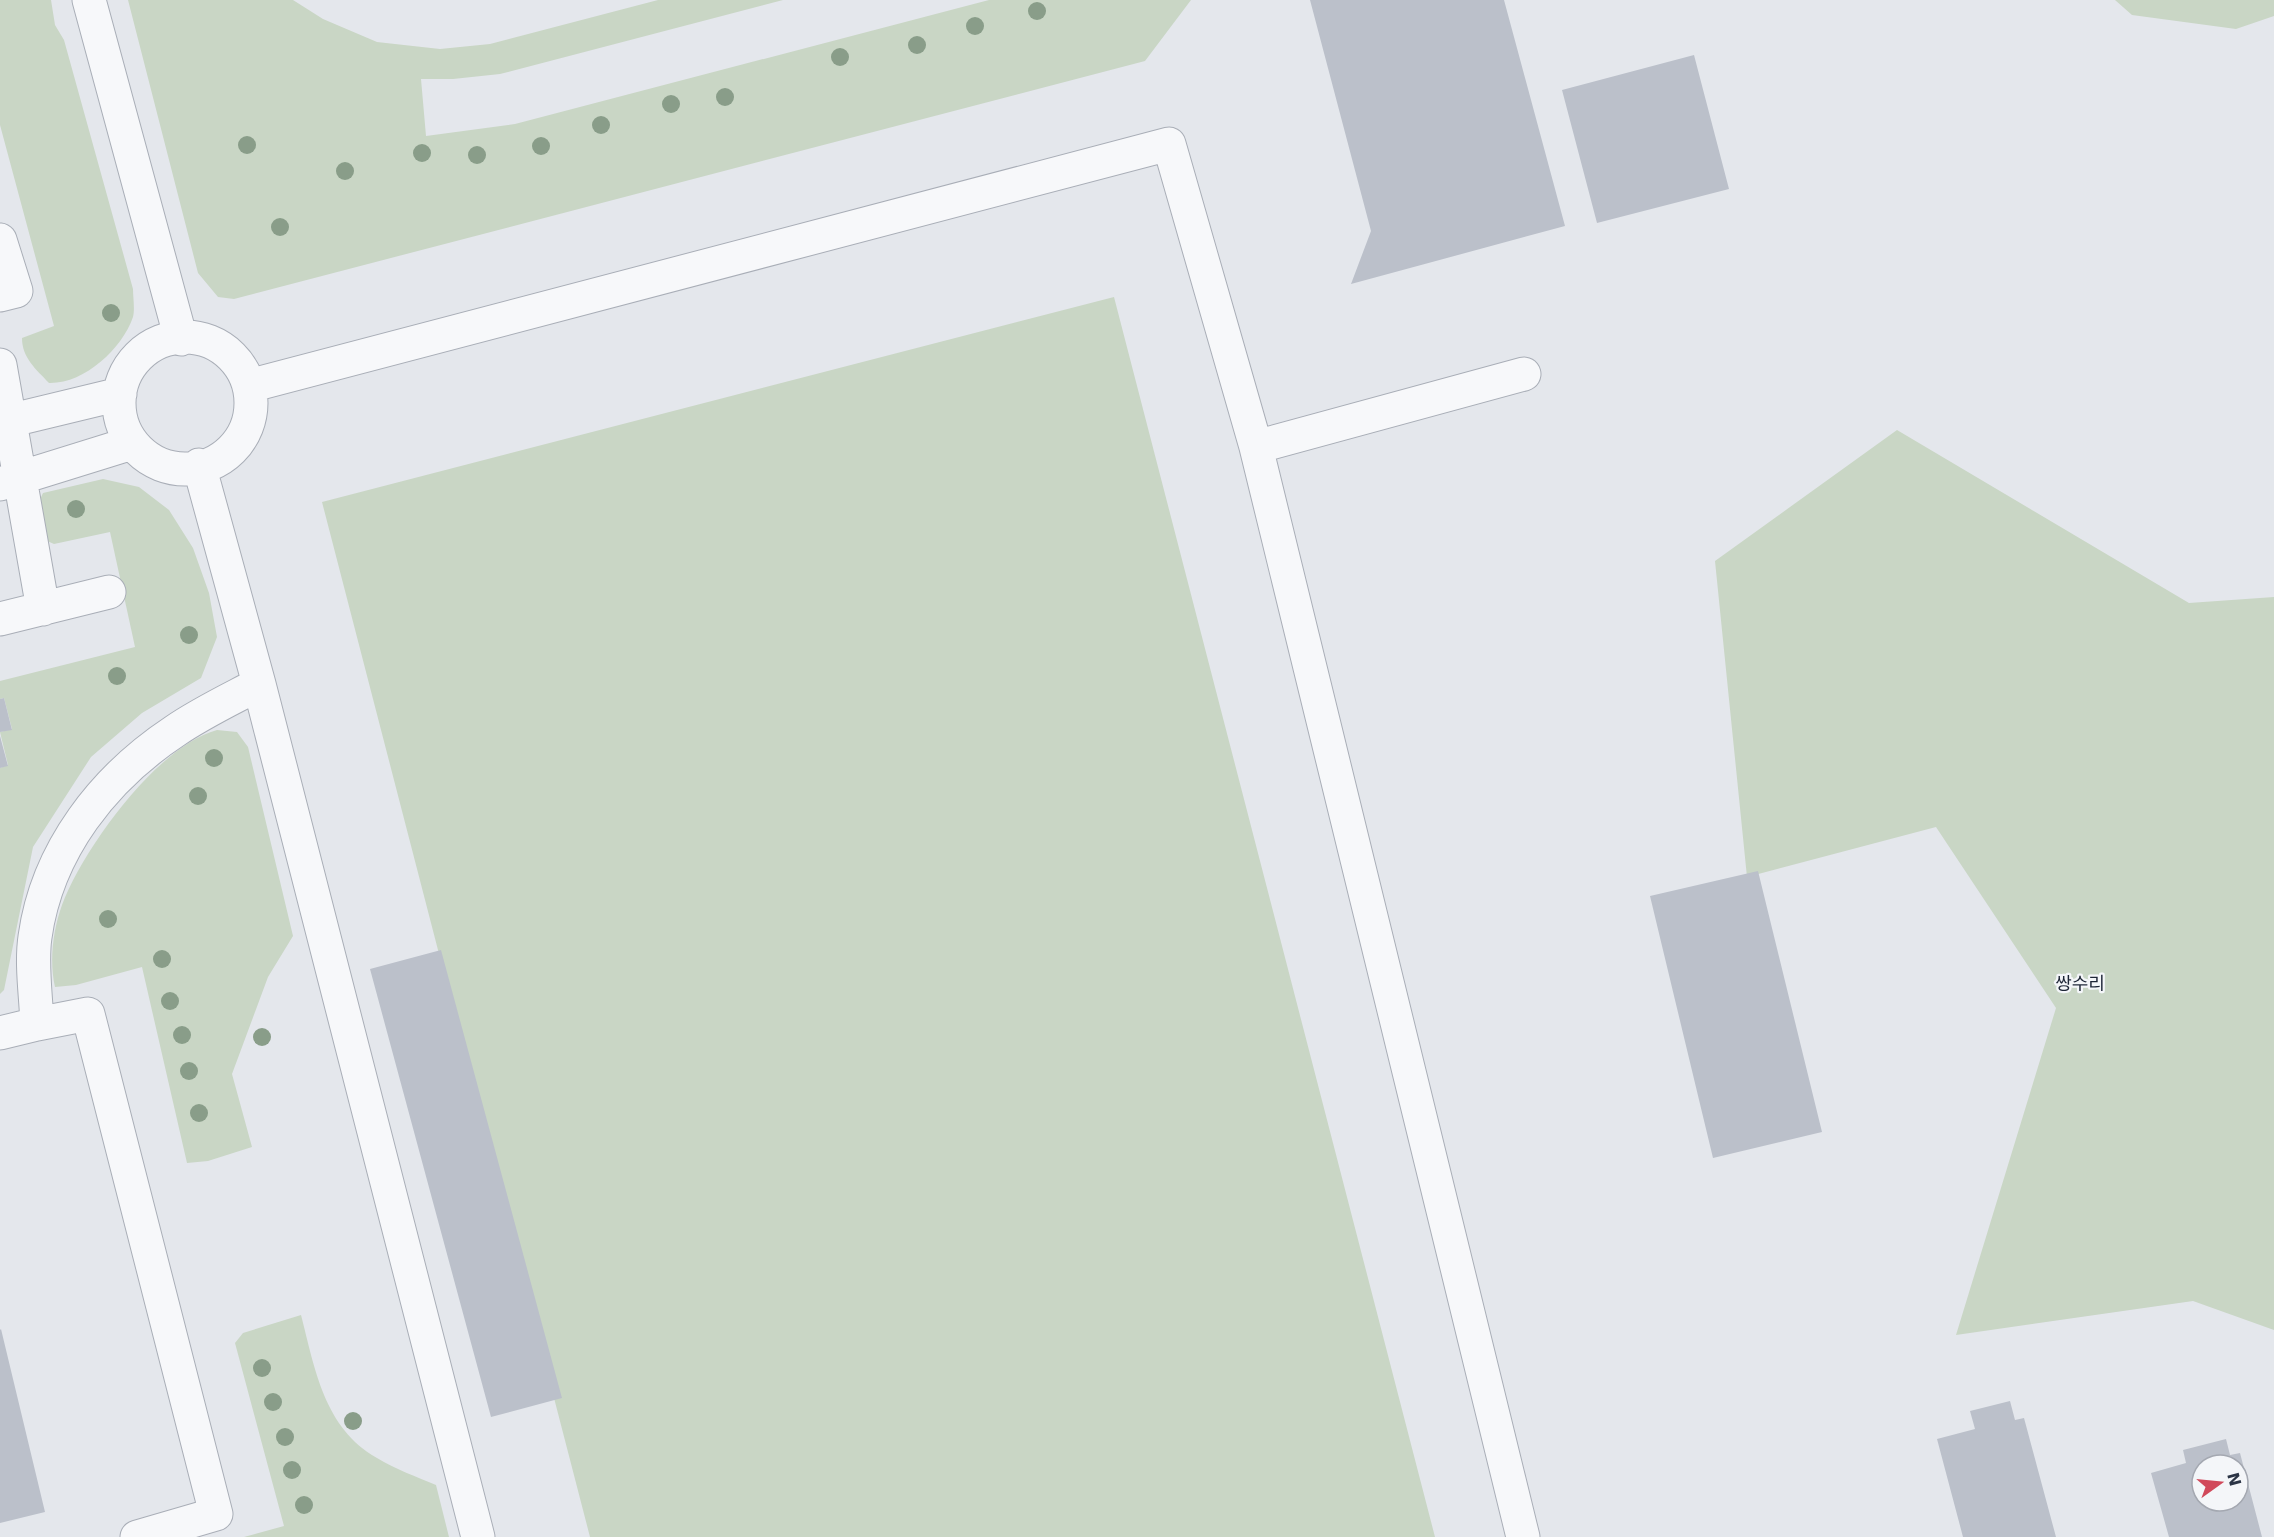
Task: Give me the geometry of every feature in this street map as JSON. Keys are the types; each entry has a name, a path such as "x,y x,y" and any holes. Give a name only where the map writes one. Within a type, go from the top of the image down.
{"street":[{"path":"88,0 181,339"},
{"path":"249,386 1169,144 1256,447 1523,1537"},
{"path":"0,240 15,291 0,295"},
{"path":"202,338 221,346 237,360 249,386 253,400 249,424 239,444 221,460 177,470 154,463 132,443 122,423 118,406 121,385 129,366 143,351 161,340 202,338"},
{"path":"0,365 9,481 43,609"},
{"path":"1256,447 1524,374"},
{"path":"5,422 120,394"},
{"path":"9,481 132,443"},
{"path":"199,465 259,684 478,1537"},
{"path":"0,619 109,592"},
{"path":"37,1024 34,938 48,885 80,820 117,777 175,731 259,684"},
{"path":"0,1033 88,1014 216,1514 144,1536"}],"green space":[{"path":"0,0 51,0 55,25 64,40 133,289 133,317 120,341 111,352 88,371 62,382 49,383 24,352 22,338 54,326 0,125"},
{"path":"128,0 293,0 323,19 377,42 440,49 490,44 658,0 783,0 500,74 453,79 421,79 426,136 515,124 989,0 1191,0 1145,61 234,299 218,297 198,273"},
{"path":"2115,0 2274,0 2274,16 2236,29 2132,15"},
{"path":"1114,297 1435,1537 590,1537 322,502"},
{"path":"1897,430 2189,603 2274,597 2274,1330 2193,1301 1956,1335 2056,1008 1936,827 1747,877 1715,561"},
{"path":"103,479 139,487 169,510 193,548 209,593 217,637 201,678 142,713 91,757 33,847 4,990 0,994 0,768 8,765 0,732 12,729 4,698 0,699 0,681 135,647 110,532 54,544 45,540 36,508 43,493"},
{"path":"217,730 237,732 248,747 293,936 268,977 232,1074 252,1147 208,1161 187,1163 142,967 76,985 55,987 52,967 53,946 56,925 72,882 104,829 125,802 170,756 194,740"},
{"path":"301,1315 317,1376 333,1414 359,1445 377,1458 436,1485 449,1537 244,1537 284,1526 235,1343 243,1333"}],"building":[{"path":"1310,0 1504,0 1565,226 1351,284 1371,231"},
{"path":"1694,55 1729,189 1597,223 1562,90"},
{"path":"4,698 12,730 0,732 0,699"},
{"path":"0,736 8,766 0,768"},
{"path":"1758,871 1822,1132 1713,1158 1650,896"},
{"path":"441,950 562,1398 491,1417 370,969"},
{"path":"0,1330 45,1512 0,1523"},
{"path":"2010,1401 2015,1420 2024,1418 2056,1537 1963,1537 1937,1439 1975,1429 1970,1411"},
{"path":"2226,1439 2230,1453 2190,1453 2190,1513 2250,1513 2250,1491 2262,1537 2169,1537 2151,1473 2186,1463 2183,1450"}],"district":[{"name":"쌍수리","path":"2080,983"}]}
